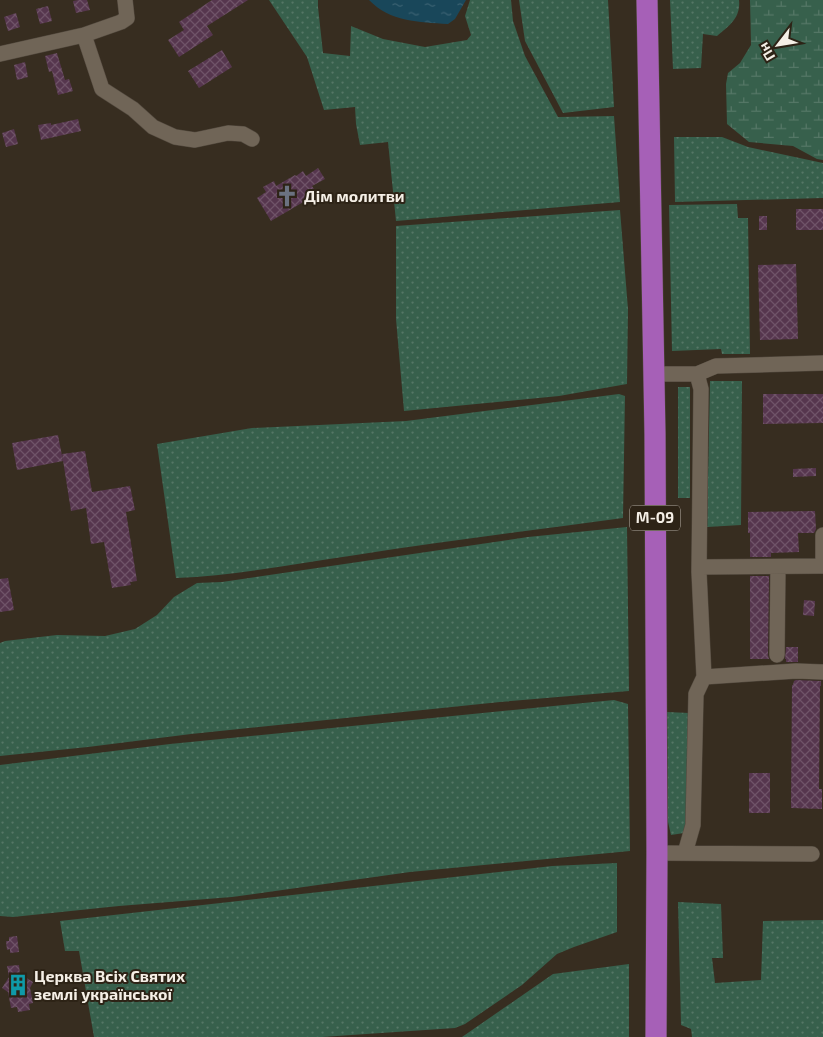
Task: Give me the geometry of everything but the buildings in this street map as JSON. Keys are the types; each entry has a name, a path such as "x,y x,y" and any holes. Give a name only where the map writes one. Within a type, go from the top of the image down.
{"highway":[{"name":"М-09","path":"647,0 654,374 657,853 656,1037"}],"street":[{"path":"0,54 84,35 121,22 127,18 125,0"},
{"path":"84,35 102,89 133,109 153,127 175,137 195,140 228,133 243,134 252,138"},
{"path":"654,374 697,374 716,366 823,363"},
{"path":"685,853 693,825 696,694 704,677 699,567 701,389 697,374"},
{"path":"699,567 823,566 823,535"},
{"path":"777,655 778,567"},
{"path":"704,677 796,671 823,672"},
{"path":"657,853 812,854"}],"green space":[{"path":"269,0 318,0 323,53 350,56 351,26 383,39 425,47 467,40 471,35 465,16 470,0 511,0 513,21 525,56 558,117 614,116 620,202 396,221 388,142 360,145 355,107 324,110 307,57"},
{"path":"519,0 608,0 614,107 563,113 525,41"},
{"path":"670,0 739,0 738,12 730,25 717,36 703,34 701,68 673,69"},
{"path":"750,0 823,0 823,160 817,159 793,146 749,142 727,124 726,84 728,73 740,63 751,45"},
{"path":"674,137 722,137 748,147 823,163 823,198 675,202"},
{"path":"737,204 738,218 748,218 750,354 722,354 721,349 672,351 669,205"},
{"path":"620,210 628,309 627,384 559,396 404,411 396,319 396,226"},
{"path":"710,381 742,381 741,525 707,527"},
{"path":"678,387 690,387 690,498 678,498"},
{"path":"619,394 625,396 623,518 244,572 176,578 157,444 252,428 406,421"},
{"path":"627,527 629,691 500,702 0,756 0,643 5,641 57,635 105,636 135,629 157,615 174,597 197,583 222,582 528,537"},
{"path":"614,700 628,704 630,851 410,872 232,897 13,917 0,916 0,765 170,744"},
{"path":"667,712 689,713 688,821 684,833 671,835 668,822"},
{"path":"617,863 617,932 557,954 522,985 465,1024 455,1028 322,1037 94,1037 79,951 65,951 60,921 552,866"},
{"path":"678,902 721,904 723,958 712,958 715,983 761,980 763,921 823,920 823,1037 692,1037 691,1029 681,1025"},
{"path":"629,964 629,1037 462,1037 553,974"}],"water":[{"path":"369,0 466,0 455,19 448,24 406,20 396,17 386,13"}],"place":[{"name":"Дім молитви","path":"287,196"},
{"name":"Церква Всіх Святих землі української","path":"18,985"}]}
